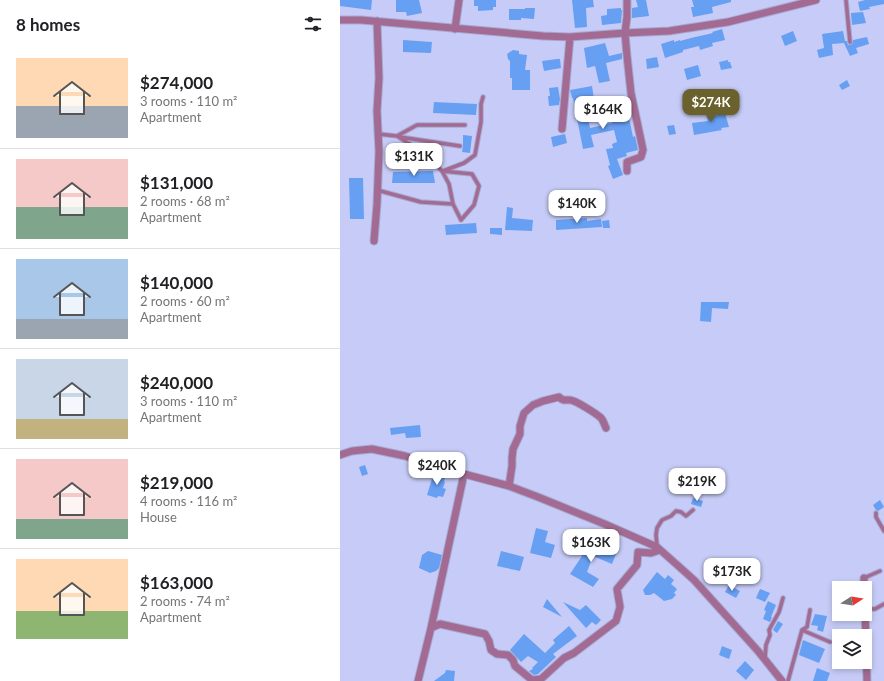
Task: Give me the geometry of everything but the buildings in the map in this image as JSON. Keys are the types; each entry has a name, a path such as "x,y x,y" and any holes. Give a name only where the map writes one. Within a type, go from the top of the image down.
{"street":[{"path":"455,29 459,0"},
{"path":"627,0 625,33 631,93 643,150 641,156 627,162 627,171"},
{"path":"340,20 570,37 625,33 669,32 728,22 793,3 816,0"},
{"path":"374,241 378,190 377,112 379,78 377,22"},
{"path":"562,128 570,37"},
{"path":"509,486 513,449 520,434 522,418 524,413 533,405 559,397 562,400 570,400 589,409 601,418 606,428"},
{"path":"340,455 352,451 372,449 405,456 509,486 570,510 659,549 694,580 765,659 782,681"},
{"path":"418,681 464,474"},
{"path":"431,628 440,624 485,634 489,641 491,650 497,654 508,655 513,660 515,666 532,680 541,679 564,658 574,653 616,621 620,607 617,589 637,565 638,552 643,541"},
{"path":"638,552 651,553 659,549"},
{"path":"865,621 867,681"}],"lane":[{"path":"846,0 850,42"},
{"path":"442,171 464,163 475,155 483,97"},
{"path":"396,136 417,125 464,125"},
{"path":"378,134 460,146"},
{"path":"396,136 420,151 442,171 449,184 453,204 460,220 474,205 478,186 472,174 442,171"},
{"path":"378,190 421,202 453,204"},
{"path":"659,549 656,535 657,528 662,520 671,516 676,511 681,512 686,516 693,510"},
{"path":"876,513 876,517 884,531"},
{"path":"864,578 880,571"},
{"path":"765,659 766,645 770,635 769,630 780,612 782,598"},
{"path":"872,609 884,604"},
{"path":"788,681 802,630 807,627 810,610"},
{"path":"802,630 830,642"}]}
